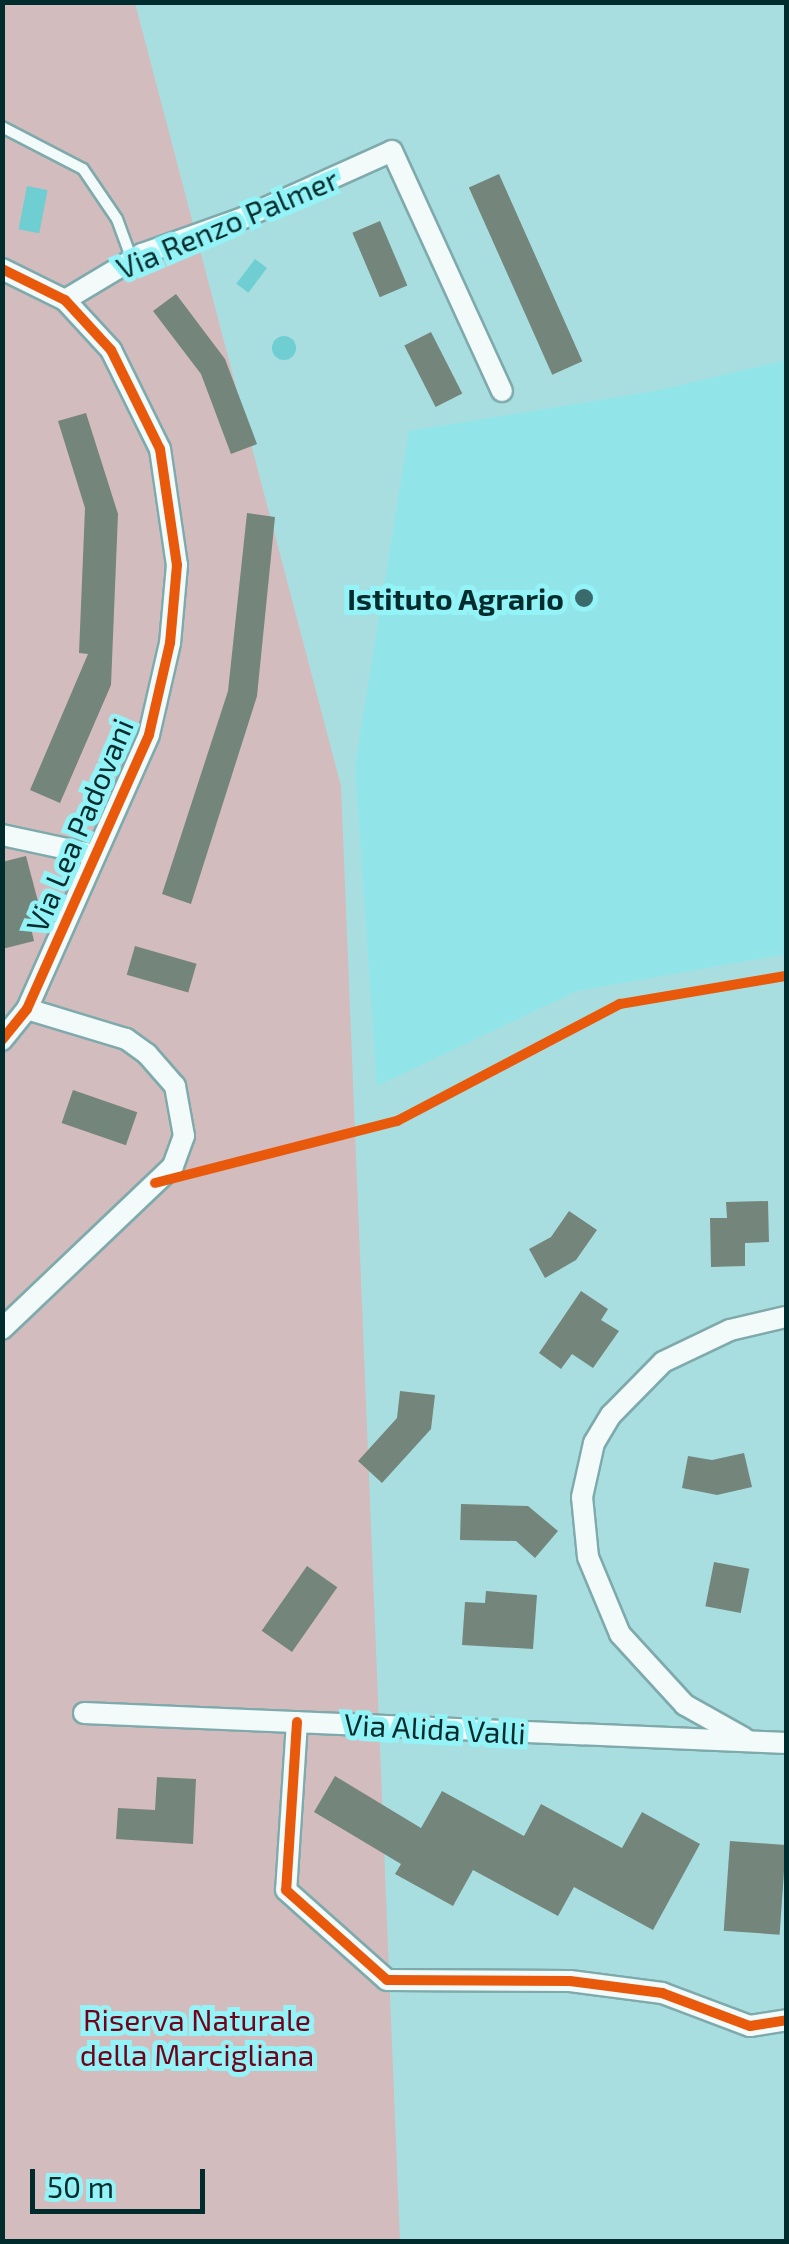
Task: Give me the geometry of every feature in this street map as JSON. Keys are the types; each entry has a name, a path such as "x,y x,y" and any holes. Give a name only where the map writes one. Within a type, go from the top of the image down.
{"street":[{"name":"Via Renzo Palmer","path":"65,300 132,260 392,150 502,391"},
{"name":"Via Lea Padovani","path":"2,269 65,300 112,350 150,418 169,482 176,537 170,643 149,735 95,855 2,1040"},
{"path":"2,834 95,855"},
{"path":"2,1329 173,1166 184,1136 175,1086 148,1054 102,1030 16,1018"},
{"path":"753,1743 685,1705 620,1634 588,1557 582,1497 594,1443 610,1415 663,1362 730,1330 786,1317"},
{"name":"Via Alida Valli","path":"84,1712 786,1744"},
{"path":"297,1722 286,1890 387,1980 570,1982 662,1992 750,2026 786,2020"}],"lane":[{"path":"2,127 82,169 118,218 132,260"}],"shaded area":[{"path":"27,186 48,190 39,233 19,229"},
{"path":"255,259 267,268 248,293 236,284"},
{"path":"284,336 293,339 293,357 284,360 275,357 272,348 275,339"},
{"name":"Istituto Agrario","path":"786,360 786,954 577,991 377,1086 355,766 409,431 655,391"}],"green space":[{"name":"Riserva Naturale della Marcigliana","path":"3,3 135,3 341,786 400,2241 3,2242"}],"building":[{"path":"499,174 582,361 552,375 469,187"},
{"path":"380,221 407,285 380,297 352,233"},
{"path":"176,294 225,359 257,444 231,454 201,374 153,311"},
{"path":"431,332 462,393 436,407 404,346"},
{"path":"86,413 118,514 111,685 60,803 30,790 88,654 79,653 85,508 58,421"},
{"path":"247,513 275,517 257,696 191,904 162,894 228,691"},
{"path":"26,856 44,924 31,928 34,941 2,949 2,862"},
{"path":"135,946 197,964 188,992 127,975"},
{"path":"73,1090 137,1112 126,1145 62,1123"},
{"path":"768,1201 769,1242 745,1243 745,1266 711,1267 710,1218 727,1218 726,1202"},
{"path":"569,1211 597,1230 576,1260 545,1278 529,1249 551,1237"},
{"path":"581,1291 608,1309 601,1320 619,1331 593,1368 572,1354 561,1369 539,1353"},
{"path":"400,1391 435,1395 431,1429 382,1483 358,1461 397,1418"},
{"path":"744,1453 752,1487 717,1495 682,1488 688,1456 712,1460"},
{"path":"461,1504 528,1506 558,1531 535,1558 516,1541 460,1540"},
{"path":"714,1562 749,1569 741,1613 705,1606"},
{"path":"307,1566 337,1587 292,1652 262,1631"},
{"path":"486,1591 537,1595 533,1649 462,1645 465,1602 485,1603"},
{"path":"335,1776 421,1828 442,1791 524,1836 541,1804 622,1848 642,1812 700,1844 653,1930 574,1887 558,1916 473,1870 453,1906 395,1874 401,1864 314,1812"},
{"path":"157,1777 196,1779 193,1844 116,1839 118,1808 155,1810"},
{"path":"730,1841 786,1845 780,1935 724,1931"}],"cycle path":[{"path":"2,269 65,300 111,350 160,449 177,565 170,643 149,735 27,1009 2,1040"},
{"path":"155,1183 397,1121 620,1004 786,976"},
{"path":"297,1722 286,1890 387,1980 570,1981 662,1993 750,2026 786,2020"}],"place":[{"name":"Istituto Agrario","path":"584,598"}]}
